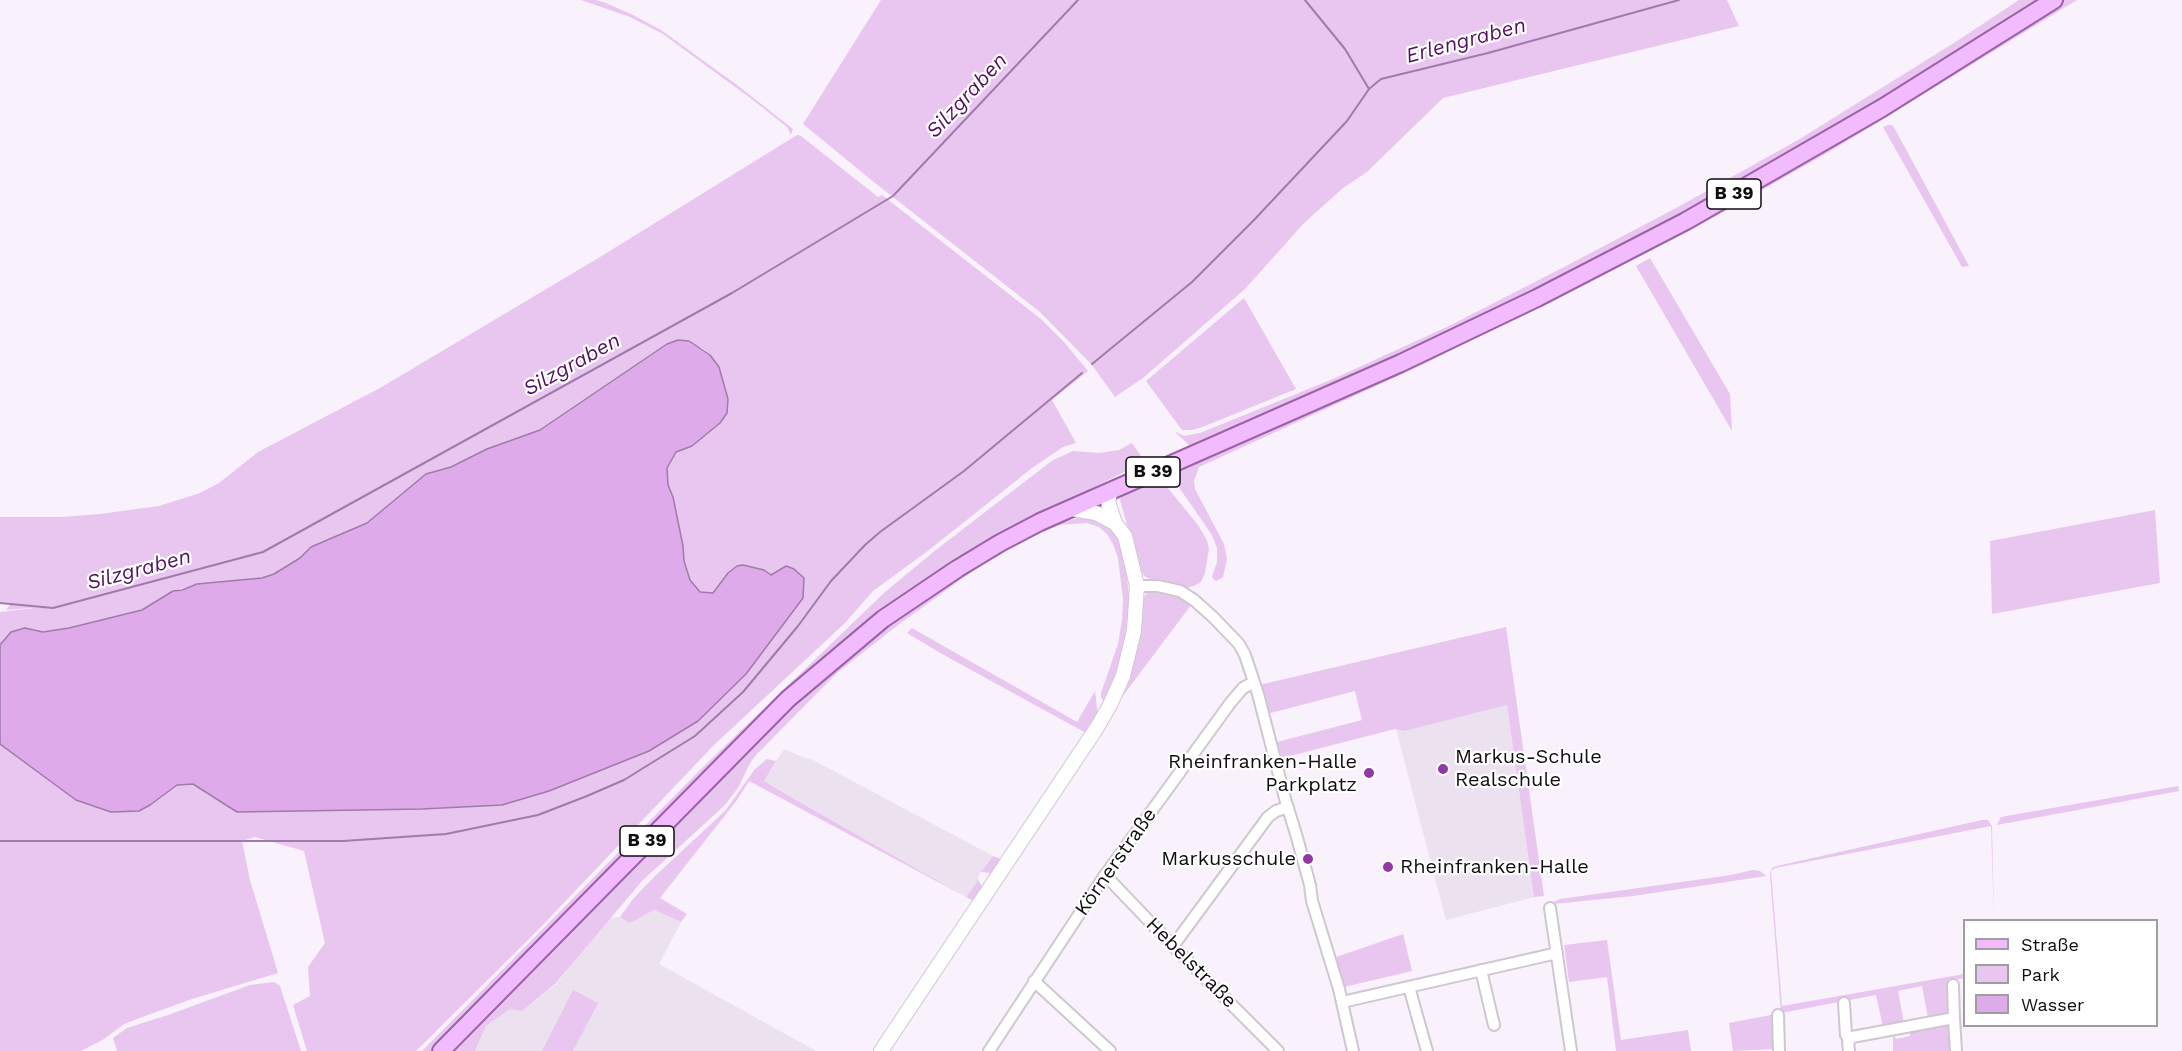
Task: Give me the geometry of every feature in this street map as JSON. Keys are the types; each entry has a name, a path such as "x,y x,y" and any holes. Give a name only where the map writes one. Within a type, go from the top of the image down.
{"main road":[{"name":"B 39","path":"441,1051 788,699 882,619 973,559 1030,527 1401,363 1537,298 1686,221 1882,108 2054,0"}],"street":[{"path":"1111,490 1108,502 1115,523 1125,536"},
{"path":"881,1051 1109,707 1128,661 1134,631 1137,586 1125,536 1126,528 1111,490"},
{"path":"1072,509 1104,516 1115,523"},
{"path":"1137,586 1158,586 1180,591 1194,600 1239,644 1245,655 1308,877 1312,901 1342,1002 1353,1051"},
{"name":"Körnerstraße","path":"989,1051 1106,875 1231,702 1243,688 1254,682"},
{"path":"1173,946 1268,817 1288,807"},
{"name":"Hebelstraße","path":"1106,875 1278,1051"},
{"path":"1550,908 1571,1051"},
{"path":"1342,1002 1557,953"},
{"path":"1481,970 1494,1025"},
{"path":"1034,981 1110,1051"},
{"path":"1953,985 1956,1051"},
{"path":"1409,987 1427,1051"},
{"path":"1844,1003 1846,1035 1850,1046"},
{"path":"1778,1015 1779,1051"},
{"path":"1850,1046 1852,1038 1954,1018"}],"shaded area":[{"path":"1507,705 1534,897 1446,920 1396,729 1405,731"},
{"path":"784,749 813,760 993,856 966,897 764,781"},
{"path":"654,910 681,922 659,964 816,1051 475,1051 486,1026 510,1009 522,1011 556,984 610,918 620,917 630,923"}],"green space":[{"path":"581,0 606,3 661,30 793,129 791,135 787,127 753,100 663,34 630,17"},
{"path":"881,0 1727,0 1739,26 1443,98 1367,172 1343,188 1304,223 1245,289 1143,378 1115,397 1092,365 1040,312 803,124"},
{"path":"2019,0 2043,0 1971,46 1686,214 1465,327 1190,446 1174,431 1184,436 1200,433 1333,379 1451,325 1678,207 1798,140"},
{"path":"2063,0 2077,0 1834,149 1709,220 1422,365 1199,467 1194,481 1195,489 1224,544 1227,559 1223,577 1216,581 1213,579 1217,548 1212,535 1169,473 1484,328"},
{"path":"1892,125 1895,129 1969,266 1962,267 1883,127"},
{"path":"797,135 878,197 882,195 1041,319 1064,342 1088,371 1052,400 1076,443 1063,447 1032,468 929,550 873,591 845,623 714,745 539,929 416,1051 307,1051 293,1005 310,996 308,967 325,943 304,851 255,837 242,841 250,880 278,973 192,999 124,1024 104,1039 81,1051 0,1051 0,744 76,800 111,812 150,805 177,785 193,784 237,812 422,809 502,805 698,721 746,674 803,598 781,568 771,575 728,573 713,593 700,592 690,580 684,561 673,497 668,485 667,468 676,452 692,446 728,399 719,367 710,354 702,348 667,344 540,430 487,449 451,467 367,523 311,547 300,558 274,574 262,578 197,584 173,591 142,610 68,628 43,632 25,628 11,632 0,645 0,612 43,607 6,610 11,603 0,602 0,517 62,517 100,514 159,506 200,493 219,483 258,452 380,388 600,257"},
{"path":"1650,258 1730,394 1732,431 1636,266"},
{"path":"1244,298 1296,389 1205,426 1182,430 1146,381"},
{"path":"1132,443 1146,463 1040,515 937,575 593,887 432,1051 422,1051 703,767 885,592 1053,460 1073,451 1099,453 1119,450"},
{"path":"1159,477 1198,525 1207,540 1209,549 1205,573 1201,582 1194,586 1186,588 1152,580 1144,576 1139,566 1120,500 1123,493"},
{"path":"2155,510 2160,583 1992,614 1990,541"},
{"path":"1085,516 1101,518 1116,532 1127,576 1129,598 1125,637 1120,660 1105,702 1101,698 1101,693 1118,644 1122,620 1123,599 1118,558 1107,534 1099,527 1087,523 1059,525 991,558 898,625 837,673 757,754 738,788 725,805 642,881 556,983 522,1011 510,1009 486,1026 475,1051 448,1051 796,697 929,592 1043,528"},
{"path":"1148,592 1177,595 1191,605 1116,705 1142,600"},
{"path":"1506,627 1544,896 1534,897 1507,705 1405,731 1395,729 1282,758 1277,742 1362,720 1355,691 1267,714 1259,685"},
{"path":"912,628 1077,722 1095,691 1098,716 995,871 991,873 981,872 993,856 1001,859 1086,733 907,633"},
{"path":"767,759 776,761 764,781 966,897 749,781 737,800 660,898 687,914 681,922 654,910 630,923 620,917 655,876 725,811 755,769"},
{"path":"2178,786 2179,791 1997,825 2001,817"},
{"path":"1988,820 1992,826 1994,919 1991,826 1775,868 1771,871 1777,866"},
{"path":"1753,870 1760,871 1766,876 1633,896 1554,904 1560,899"},
{"path":"1771,871 1782,1006 1963,974 1963,978 1950,981 1952,1013 1928,1018 1922,986 1898,991 1904,1023 1883,1027 1876,995 1781,1013"},
{"path":"977,878 983,888 974,901 966,897 977,882"},
{"path":"1403,934 1412,971 1344,987 1336,957"},
{"path":"1607,940 1621,1040 1688,1030 1691,1051 1616,1051 1607,977 1569,982 1564,945"},
{"path":"274,982 280,986 301,1051 117,1051 113,1038 127,1028 250,985"},
{"path":"573,990 598,1003 573,1051 542,1051"},
{"path":"1776,1014 1773,1049 1733,1051 1729,1023"},
{"path":"1948,1023 1952,1051 1893,1051 1893,1033 1896,1039 1910,1036 1909,1030"}],"water":[{"path":"678,340 689,341 710,355 719,367 728,399 727,413 720,423 692,446 676,452 667,468 668,485 673,497 684,561 690,580 700,592 713,593 728,573 737,566 743,565 764,570 771,575 786,566 794,569 804,578 803,598 746,674 698,721 649,751 549,791 502,805 422,809 237,812 193,784 177,785 139,811 111,812 76,800 0,744 0,645 11,632 25,628 43,632 69,628 142,610 173,591 197,584 262,578 274,574 300,558 311,547 367,523 426,474 451,467 487,449 540,430 667,344"}],"waterway":[{"name":"Silzgraben","path":"0,603 53,608 263,552 732,293 893,196 1078,0"},
{"name":"Erlengraben","path":"1305,0 1345,49 1369,89 1381,79 1488,53 1679,0"},
{"path":"1092,364 1192,282 1347,121 1369,89"},
{"path":"0,841 343,841 446,834 538,815 624,780 695,736 743,692 798,626 831,581 865,545 964,471 1082,373"}],"place":[{"name":"Markus-Schule Realschule","path":"1443,769"},
{"name":"Rheinfranken-Halle Parkplatz","path":"1369,773"},
{"name":"Markusschule","path":"1308,859"},
{"name":"Rheinfranken-Halle","path":"1388,867"}]}
